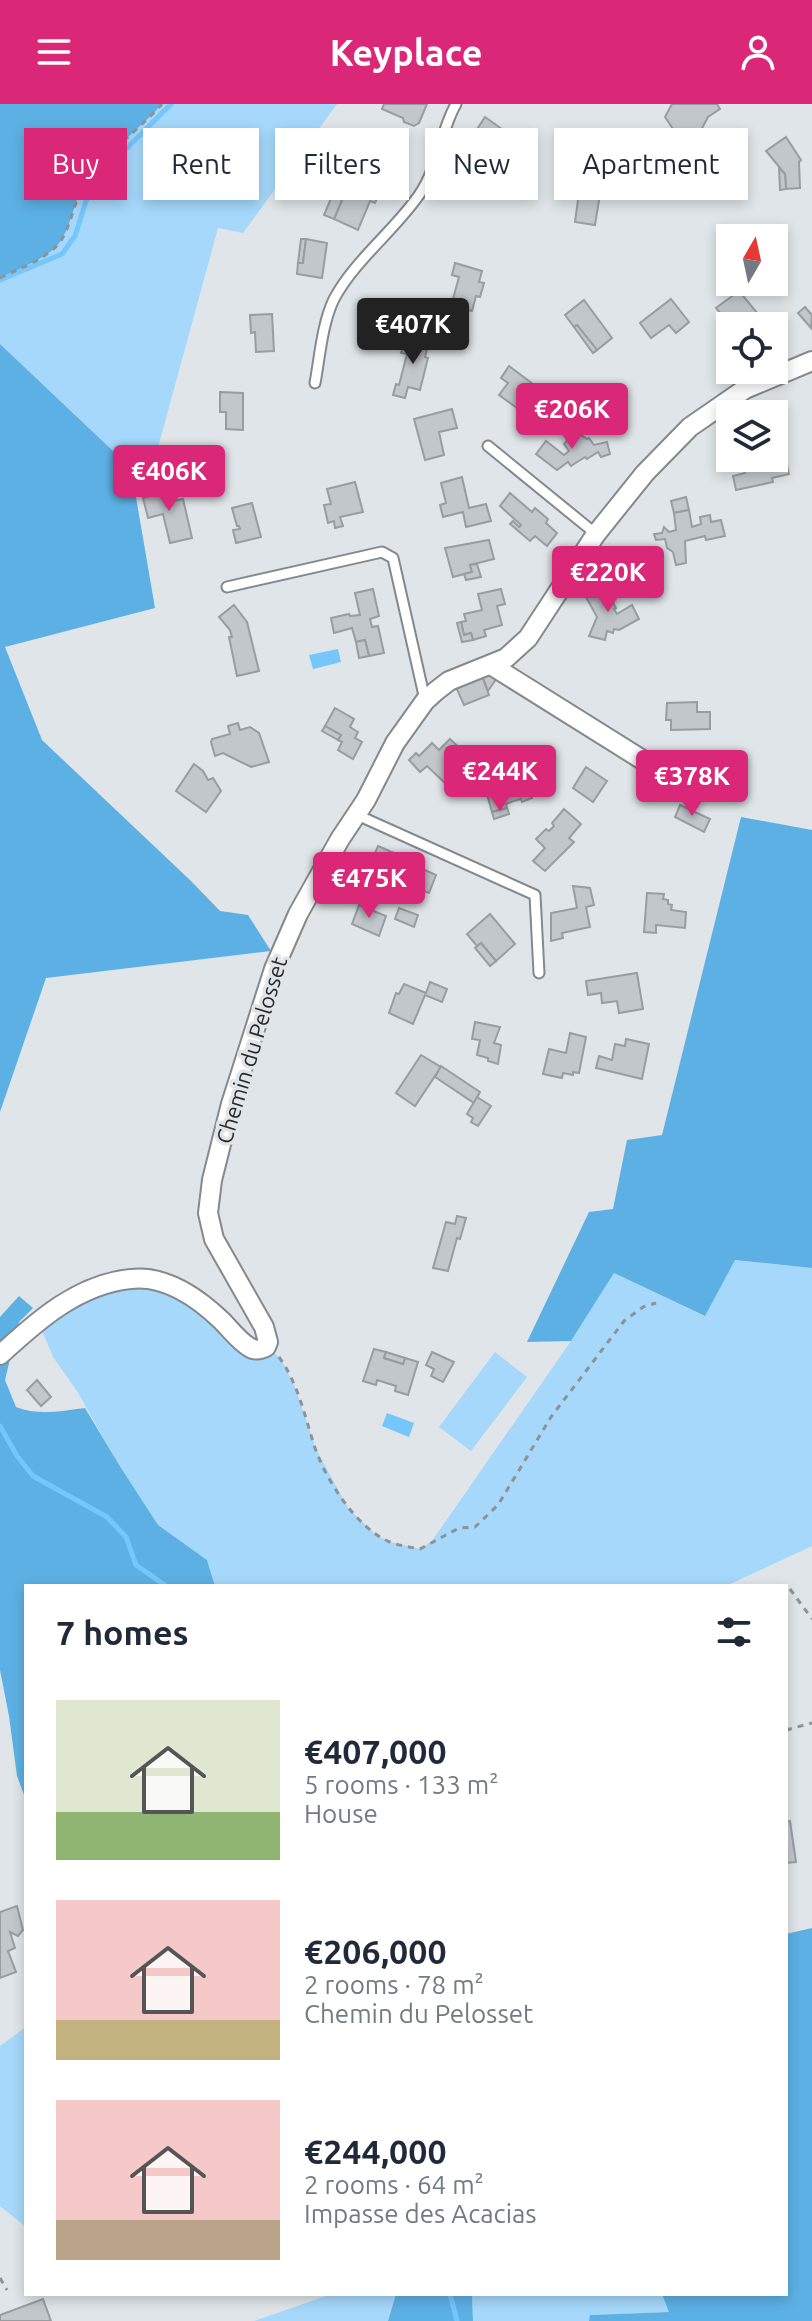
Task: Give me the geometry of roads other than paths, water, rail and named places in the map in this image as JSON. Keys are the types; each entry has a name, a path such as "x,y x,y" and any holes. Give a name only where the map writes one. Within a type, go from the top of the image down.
{"street":[{"name":"Chemin du Pelosset","path":"0,1355 38,1321 73,1297 90,1289 142,1278 170,1284 205,1306 248,1346 260,1350 268,1346 264,1327 214,1239 208,1213 212,1180 231,1104 274,969 298,914 366,800 395,743 425,701 449,681 491,665 516,651 528,638 596,534 645,473 690,427 745,389 812,361"},
{"path":"491,665 681,784"}],"lane":[{"path":"315,383 334,300 351,275 421,193 456,104"},
{"path":"488,446 596,534"},
{"path":"227,587 382,552 393,558 425,701"},
{"path":"355,814 535,895 539,973"}],"waterway":[{"path":"0,280 62,254 75,236 86,201 101,174 171,104"},
{"path":"0,1426 33,1476 107,1517 126,1537 136,1565 163,1584"},
{"path":"451,2296 457,2321"}]}
